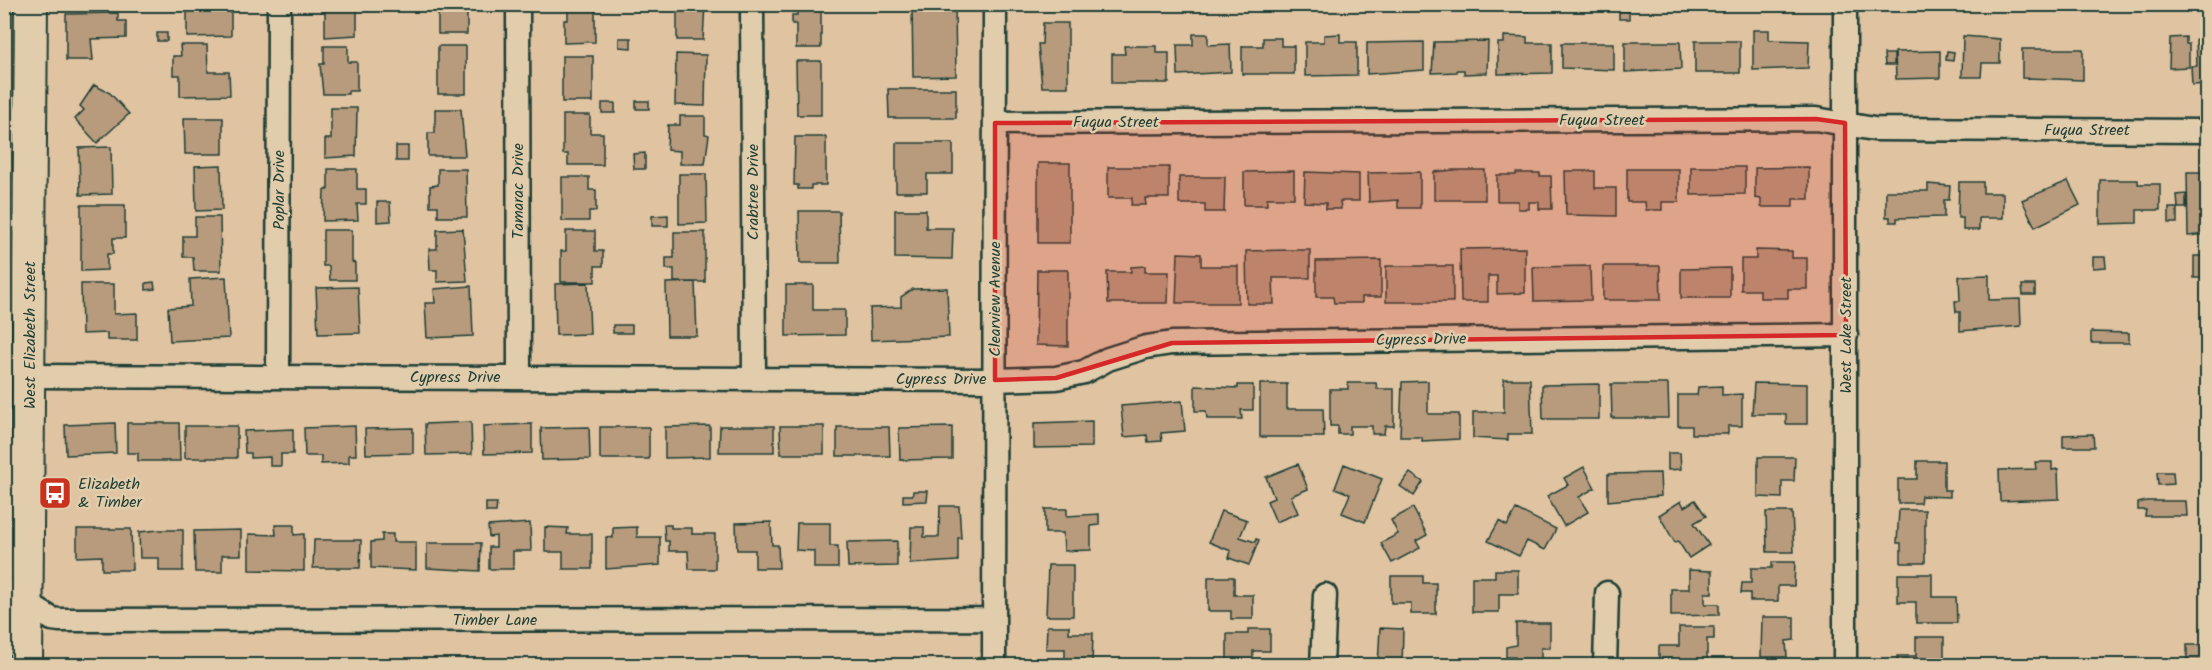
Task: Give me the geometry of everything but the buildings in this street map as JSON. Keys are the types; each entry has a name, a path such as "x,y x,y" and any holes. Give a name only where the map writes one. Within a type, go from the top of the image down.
{"main road":[{"name":"West Elizabeth Street","path":"26,666 16,596 30,376 31,4"}],"street":[{"name":"Poplar Drive","path":"278,376 279,4"},
{"name":"Tamarac Drive","path":"518,4 519,377"},
{"name":"Crabtree Drive","path":"752,4 754,379"},
{"name":"Clearview Avenue","path":"994,666 995,4"},
{"name":"West Lake Street","path":"1845,4 1845,666"},
{"name":"Fuqua Street","path":"995,123 1816,119 1880,129 2208,130"},
{"name":"Cypress Drive","path":"30,376 995,380 1056,378 1084,372 1108,359 1146,347 1172,343 1846,335"},
{"path":"1605,666 1607,593"},
{"path":"1323,666 1325,595"},
{"name":"Timber Lane","path":"16,596 52,619 59,620 994,619"}],"highlighted area":[{"path":"1816,119 1845,123 1846,335 1172,343 1056,378 995,380 995,123"}],"place":[{"name":"Elizabeth & Timber","path":"55,493"}]}
